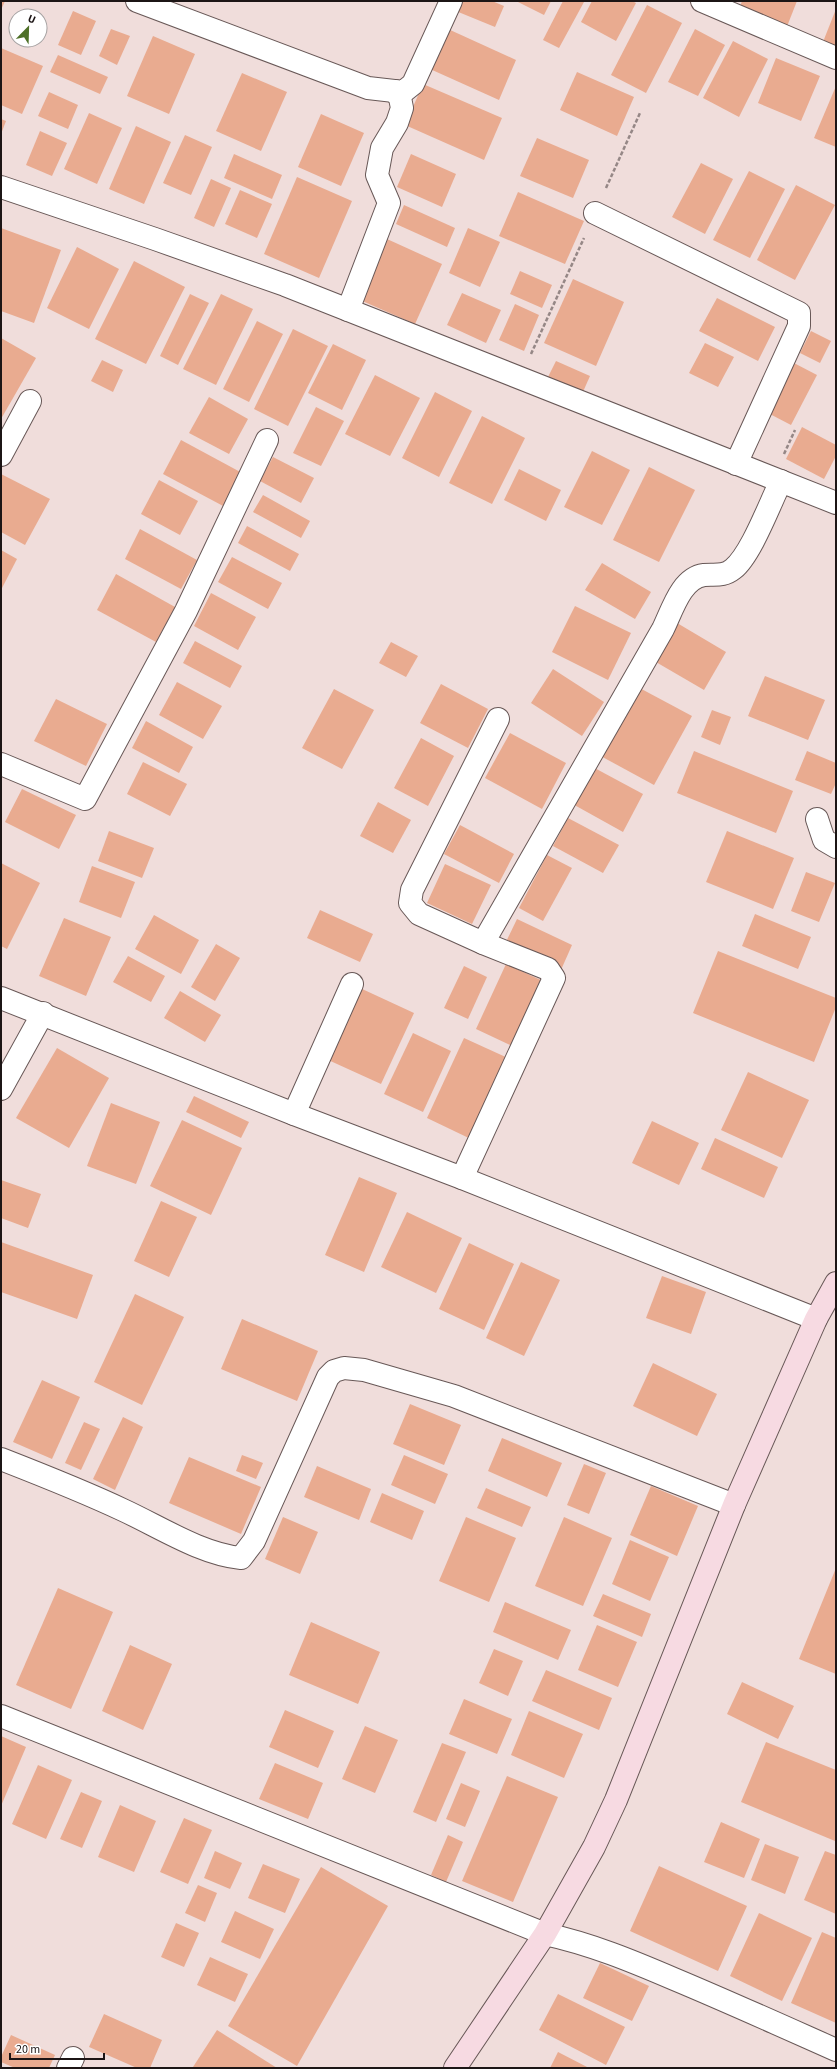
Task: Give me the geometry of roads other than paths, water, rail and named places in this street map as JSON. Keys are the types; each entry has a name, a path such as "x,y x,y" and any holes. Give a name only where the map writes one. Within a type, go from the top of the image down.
{"street":[{"path":"137,1 368,88 403,92 413,84 451,1"},
{"path":"702,1 836,58"},
{"path":"348,310 389,203 377,175 382,148 397,123 402,108 400,98 394,91"},
{"path":"1,188 154,238 285,285 836,503"},
{"path":"595,213 800,313 799,326 736,464"},
{"path":"1,455 30,401"},
{"path":"1,764 85,799 186,610 267,440"},
{"path":"484,943 663,629 684,587 693,579 703,575 723,576 734,569 746,554 781,481"},
{"path":"462,1178 554,978 548,969 419,914 410,903 412,890 498,718"},
{"path":"817,819 824,840 836,847"},
{"path":"294,1114 352,984"},
{"path":"1,998 43,1013 294,1114 462,1178 816,1319"},
{"path":"1,1090 43,1013"},
{"path":"455,2068 545,1934 594,1847 616,1800 734,1505 816,1319 836,1283"},
{"path":"1,1459 90,1495 206,1550 227,1556 242,1558 254,1541 328,1377 334,1372 344,1368 364,1370 454,1396 734,1505"},
{"path":"1,1716 545,1934 572,1940 609,1952 716,1996 836,2050"}]}
